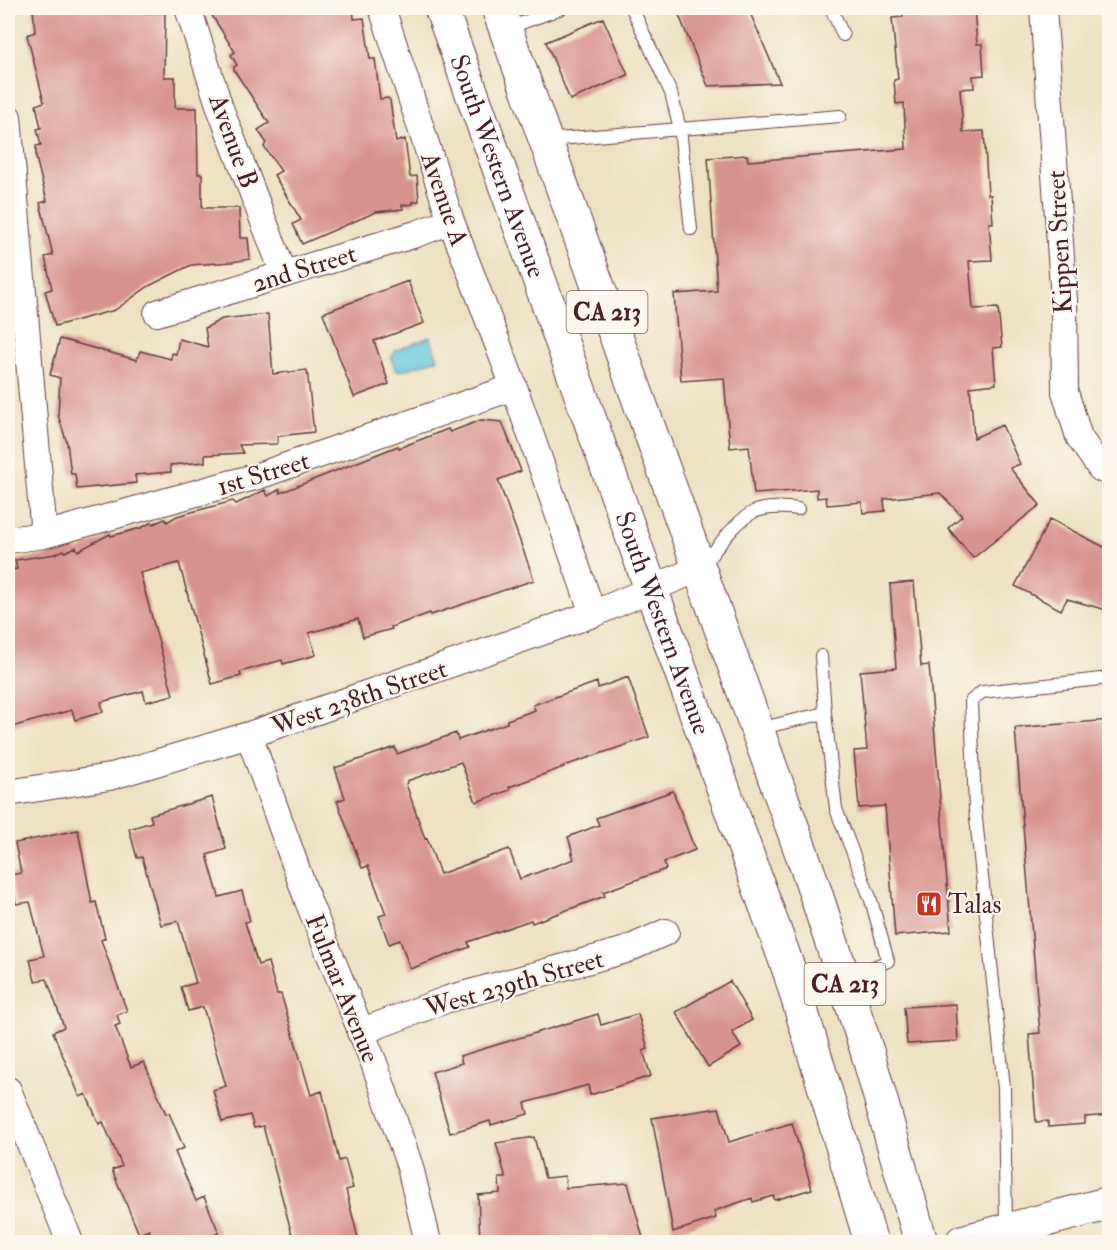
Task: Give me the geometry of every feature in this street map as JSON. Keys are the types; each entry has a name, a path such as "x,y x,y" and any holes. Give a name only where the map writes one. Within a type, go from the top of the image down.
{"main road":[{"name":"South Western Avenue","path":"441,8 601,445 650,591 790,973 871,1242"},
{"name":"South Western Avenue","path":"501,19 812,882 867,1051 921,1242"},
{"path":"962,1242 1110,1203"}],"street":[{"name":"Avenue B","path":"188,8 220,108 284,274"},
{"name":"Avenue A","path":"382,8 451,221 514,387 593,614"},
{"name":"Kippen Street","path":"1043,8 1064,299 1065,392 1079,436 1105,470"},
{"path":"8,117 44,535"},
{"name":"2nd Street","path":"157,313 416,234 451,221"},
{"name":"1st Street","path":"8,540 44,535 258,476 514,387"},
{"name":"West 238th Street","path":"8,793 110,777 249,735 593,614 700,568"},
{"name":"Fulmar Avenue","path":"249,735 308,901 374,1063 410,1167 428,1242"},
{"name":"West 239th Street","path":"360,1032 448,999 626,950 666,932"},
{"path":"8,1090 70,1242"}],"lane":[{"path":"501,19 562,8"},
{"path":"633,8 671,93 680,129 691,229"},
{"path":"831,8 843,35"},
{"path":"545,140 840,116"},
{"path":"700,568 739,524 755,511 787,507 798,509"},
{"path":"821,656 836,809 871,900 888,961 844,979"},
{"path":"1006,1231 1004,1088 975,809 971,701 982,693 1110,678"},
{"path":"756,729 825,713"}],"water":[{"path":"430,337 438,359 401,371 396,370 391,359 396,350"}],"building":[{"path":"33,8 146,8 145,13 165,13 164,77 175,77 175,108 197,108 198,174 202,174 202,208 239,208 240,238 248,238 250,259 191,265 149,286 115,310 55,326 45,291 52,289 45,257 53,255 40,203 47,201 36,158 36,146 41,145 37,129 41,128 36,105 44,102 27,35 35,32"},
{"path":"218,8 353,8 354,19 364,18 370,59 375,59 380,99 390,100 396,142 405,139 410,177 417,176 419,201 402,205 403,209 376,212 302,244 293,224 301,220 274,175 281,171 264,147 266,142 258,130 269,123 234,70 237,65 231,55 235,52 211,14 222,14"},
{"path":"676,8 748,8 780,83 708,86"},
{"path":"902,8 974,8 977,44 982,44 984,75 973,76 974,88 960,89 963,132 984,131 988,195 991,195 993,223 989,223 992,260 969,261 973,309 998,308 1002,347 993,348 996,384 970,387 974,438 1002,425 1020,464 1010,468 1040,505 973,558 948,528 962,516 940,493 884,499 885,511 863,513 862,502 827,505 826,497 817,498 817,489 754,494 749,446 730,448 724,378 681,381 674,294 717,291 708,158 747,155 748,161 906,149 904,103 896,104 894,80 898,79 892,18 903,17"},
{"path":"603,18 628,75 570,100 546,42"},
{"path":"408,281 424,323 374,341 389,384 354,397 323,313"},
{"path":"268,314 273,374 307,370 314,432 278,436 276,444 239,445 243,453 205,455 205,462 170,465 171,472 135,475 136,483 77,489 75,474 71,474 67,443 58,415 60,378 50,375 60,339 137,360 140,351 171,359 172,353 176,354 179,339 208,347 205,328 222,319"},
{"path":"481,420 502,422 521,471 498,480 534,580 363,637 358,619 309,633 316,655 283,664 282,660 240,672 241,676 212,684 179,563 140,573 173,695 146,702 143,691 101,702 103,712 75,720 72,710 8,728 8,570 17,569 15,560 55,554 64,550 65,552 76,547 78,551 110,534 111,536 141,528 165,519 167,522 177,516 233,501 236,504 265,490 268,496 280,489 280,493 398,446 399,448 448,429 450,432"},
{"path":"1050,519 1110,550 1110,611 1067,599 1061,610 1015,586"},
{"path":"914,582 921,666 929,665 951,931 895,936 885,806 859,808 854,751 867,750 860,671 896,668 890,584"},
{"path":"628,677 649,737 564,766 476,802 461,762 407,781 406,784 425,839 427,838 440,874 509,849 520,879 574,859 568,837 599,825 596,818 673,791 695,850 664,862 666,869 603,892 605,896 532,923 531,920 468,942 470,947 410,969 400,940 389,944 379,916 386,914 368,866 362,868 337,801 345,798 335,768 395,747 397,754 456,733 458,740 507,723 507,720 535,710 533,705 597,682 598,688"},
{"path":"1110,720 1110,1115 1085,1117 1085,1124 1048,1127 1048,1121 1036,1122 1029,1034 1040,1033 1015,728"},
{"path":"212,797 226,849 207,855 219,897 242,891 250,921 245,922 258,965 268,962 277,994 281,994 311,1095 322,1091 339,1161 345,1159 353,1188 346,1190 359,1242 294,1242 263,1126 254,1128 250,1115 222,1122 213,1090 226,1086 203,1007 188,1011 181,987 196,983 178,921 161,925 142,857 137,858 129,829 152,822 150,815"},
{"path":"78,830 92,903 96,902 105,938 101,940 127,1011 117,1015 120,1024 115,1026 131,1067 144,1062 166,1114 169,1113 184,1148 175,1152 196,1201 204,1197 219,1233 197,1242 154,1242 149,1230 139,1234 112,1170 122,1166 103,1122 99,1124 86,1094 80,1097 53,1032 64,1027 47,979 35,981 30,959 44,956 30,902 16,904 10,875 21,873 15,843"},
{"path":"730,981 752,1020 732,1032 741,1047 708,1067 676,1012"},
{"path":"956,1004 958,1041 907,1044 904,1007"},
{"path":"598,1014 601,1025 638,1014 648,1049 643,1051 651,1076 590,1095 588,1085 525,1103 528,1114 491,1125 490,1121 450,1133 432,1072 462,1063 460,1056"},
{"path":"719,1108 729,1142 792,1123 812,1189 775,1200 773,1196 753,1202 752,1198 714,1211 716,1218 673,1232 652,1118"},
{"path":"534,1137 545,1178 565,1176 566,1188 628,1183 644,1242 480,1242 478,1195 500,1193 499,1178 506,1178 496,1143"}],"place":[{"name":"Talas","path":"929,904"}]}
